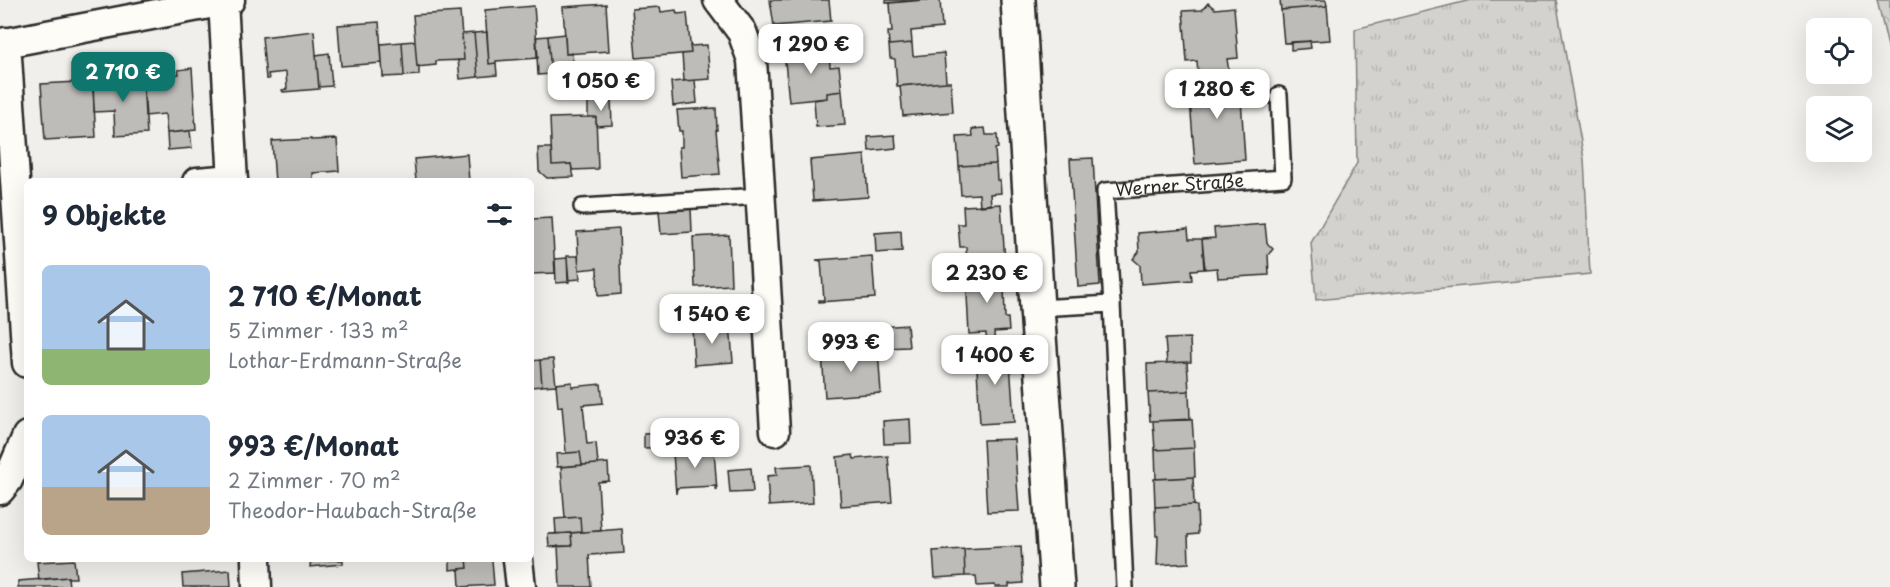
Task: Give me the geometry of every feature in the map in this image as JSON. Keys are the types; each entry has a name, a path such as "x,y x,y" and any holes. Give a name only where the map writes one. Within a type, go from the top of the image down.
{"main road":[{"path":"1018,0 1036,308 1057,587"}],"street":[{"path":"223,0 233,178"},
{"path":"24,347 19,321 22,196 3,43 230,0"},
{"path":"718,0 742,32 752,60 775,431"},
{"path":"0,490 8,480 24,443"},
{"path":"255,562 257,587"},
{"path":"519,562 521,587"}],"lane":[{"name":"Werner Straße","path":"1125,587 1105,191 1283,178 1279,95"},
{"path":"582,207 761,196"},
{"path":"1036,308 1112,304"}],"green space":[{"path":"1471,0 1556,0 1584,159 1590,274 1316,300 1311,243 1357,163 1355,29"},
{"path":"1877,0 1890,0 1890,55"}],"building":[{"path":"770,0 829,0 831,21 774,26"},
{"path":"886,0 924,0 886,3"},
{"path":"940,0 942,28 911,31 912,43 889,45 888,32 892,32 890,3"},
{"path":"1280,0 1326,0 1327,6 1281,10"},
{"path":"1208,3 1215,9 1234,7 1238,58 1227,59 1229,72 1198,74 1197,61 1187,62 1183,11 1202,10"},
{"path":"606,4 609,51 566,54 563,7"},
{"path":"534,6 538,58 496,61 496,63 489,64 485,10"},
{"path":"1327,6 1330,40 1284,43 1281,10"},
{"path":"660,7 661,12 676,10 677,14 687,13 691,53 636,58 632,9"},
{"path":"460,12 464,60 436,61 436,65 417,67 413,15"},
{"path":"379,22 382,63 341,66 338,25"},
{"path":"314,31 319,89 283,92 282,90 287,89 286,72 268,74 269,79 266,79 262,37"},
{"path":"487,32 489,64 496,63 497,75 478,77 474,33"},
{"path":"474,33 478,77 460,79 458,60 464,60 462,34"},
{"path":"565,34 566,54 572,53 574,72 551,74 548,36"},
{"path":"548,36 551,74 538,75 536,37"},
{"path":"415,41 419,75 404,76 402,42"},
{"path":"1310,41 1311,48 1291,50 1291,42"},
{"path":"402,42 404,76 383,77 381,44"},
{"path":"912,43 913,56 944,53 946,82 897,86 895,59 890,58 889,45"},
{"path":"707,45 710,79 684,81 682,54 691,53 690,46"},
{"path":"829,47 830,67 839,66 842,91 827,93 827,98 789,102 784,51"},
{"path":"329,53 332,86 319,87 316,55"},
{"path":"192,68 196,130 167,133 165,114 145,116 143,77 179,74 178,70"},
{"path":"143,72 147,134 115,136 114,111 94,112 93,80 128,78 128,74"},
{"path":"1229,72 1230,85 1240,84 1245,160 1195,164 1189,88 1199,87 1198,74"},
{"path":"92,75 96,137 45,140 41,84 77,82 77,76"},
{"path":"695,80 697,103 673,106 671,82"},
{"path":"951,82 953,112 903,116 900,86"},
{"path":"842,91 845,125 816,127 814,100 827,98 827,93"},
{"path":"611,99 612,125 596,126 596,117 588,117 588,100"},
{"path":"716,108 720,174 681,177 679,147 682,147 682,131 679,131 677,110"},
{"path":"596,117 598,169 572,170 571,164 552,165 550,118"},
{"path":"985,128 986,135 997,135 996,164 959,166 957,137 973,136 972,129"},
{"path":"190,131 192,148 168,150 167,133"},
{"path":"895,135 896,148 869,151 868,137"},
{"path":"337,139 339,171 313,173 313,178 275,178 272,141"},
{"path":"538,148 551,148 552,165 571,164 574,177 547,178 539,171"},
{"path":"467,154 469,178 416,178 414,159"},
{"path":"865,155 868,197 813,201 810,160"},
{"path":"1093,158 1100,285 1078,287 1070,159"},
{"path":"996,164 1001,193 990,194 991,205 980,206 979,194 961,195 959,166"},
{"path":"1001,204 1005,262 967,264 966,247 960,247 958,224 964,224 963,206"},
{"path":"691,209 692,232 661,234 659,211"},
{"path":"552,218 555,273 534,274 534,219"},
{"path":"1265,224 1267,243 1273,249 1268,255 1269,275 1218,278 1217,268 1205,269 1202,239 1215,238 1214,228"},
{"path":"619,229 621,294 598,296 597,268 579,270 577,232"},
{"path":"1188,229 1189,239 1202,239 1204,269 1191,270 1192,280 1141,284 1140,265 1133,259 1139,252 1138,233"},
{"path":"901,231 902,251 876,253 875,233"},
{"path":"729,235 731,285 695,287 693,237"},
{"path":"567,256 578,256 580,279 568,280"},
{"path":"872,256 875,298 819,302 819,300 824,300 821,261 816,260"},
{"path":"567,258 569,282 556,283 555,259"},
{"path":"983,263 994,263 994,274 1006,274 1005,318 1008,318 1009,331 994,332 995,349 987,349 986,333 969,334 966,276 984,275"},
{"path":"691,316 692,327 670,328 669,317"},
{"path":"730,324 733,362 694,365 692,327"},
{"path":"907,325 909,347 882,348 880,327"},
{"path":"1190,338 1191,362 1167,363 1165,339"},
{"path":"1009,348 1014,422 980,424 976,350"},
{"path":"878,350 881,393 825,397 822,353"},
{"path":"553,359 556,385 542,386 540,360"},
{"path":"540,360 542,386 534,387 534,361"},
{"path":"1187,362 1189,391 1148,393 1147,364"},
{"path":"572,382 572,387 601,384 603,403 583,405 587,444 596,443 598,464 582,465 580,452 566,453 562,406 558,407 556,384"},
{"path":"1189,391 1190,420 1150,421 1148,393"},
{"path":"910,419 911,443 884,444 883,421"},
{"path":"1192,419 1194,448 1155,450 1153,421"},
{"path":"673,433 674,447 644,448 644,434"},
{"path":"1014,439 1019,511 987,512 983,440"},
{"path":"1194,448 1195,477 1156,479 1155,450"},
{"path":"714,450 717,491 715,486 677,488 676,494 673,453"},
{"path":"580,452 582,465 557,467 556,454"},
{"path":"853,455 854,459 888,456 892,502 841,506 837,457"},
{"path":"608,463 609,481 598,482 601,531 581,532 580,517 565,518 561,467"},
{"path":"811,465 813,503 769,506 767,476 777,475 776,467"},
{"path":"751,468 753,492 730,493 728,470"},
{"path":"1193,477 1194,505 1155,507 1154,479"},
{"path":"1197,506 1198,534 1188,535 1189,563 1157,565 1158,536 1156,536 1155,507"},
{"path":"580,517 581,532 556,534 555,519"},
{"path":"622,529 624,553 589,555 591,587 560,587 558,546 572,546 571,533"},
{"path":"571,533 572,546 549,547 548,534"},
{"path":"1021,546 1023,583 1009,584 1009,587 977,586 976,576 965,576 964,549"},
{"path":"964,549 965,576 935,578 933,551"},
{"path":"37,562 74,562 76,578 39,580"},
{"path":"311,562 343,562 343,564 310,567"},
{"path":"450,562 467,562 468,568 459,569 459,571 450,570"},
{"path":"467,562 492,562 494,585 460,587 459,569 468,568"},
{"path":"230,570 231,587 183,587 182,574"},
{"path":"68,577 69,587 18,587 18,581"}]}
